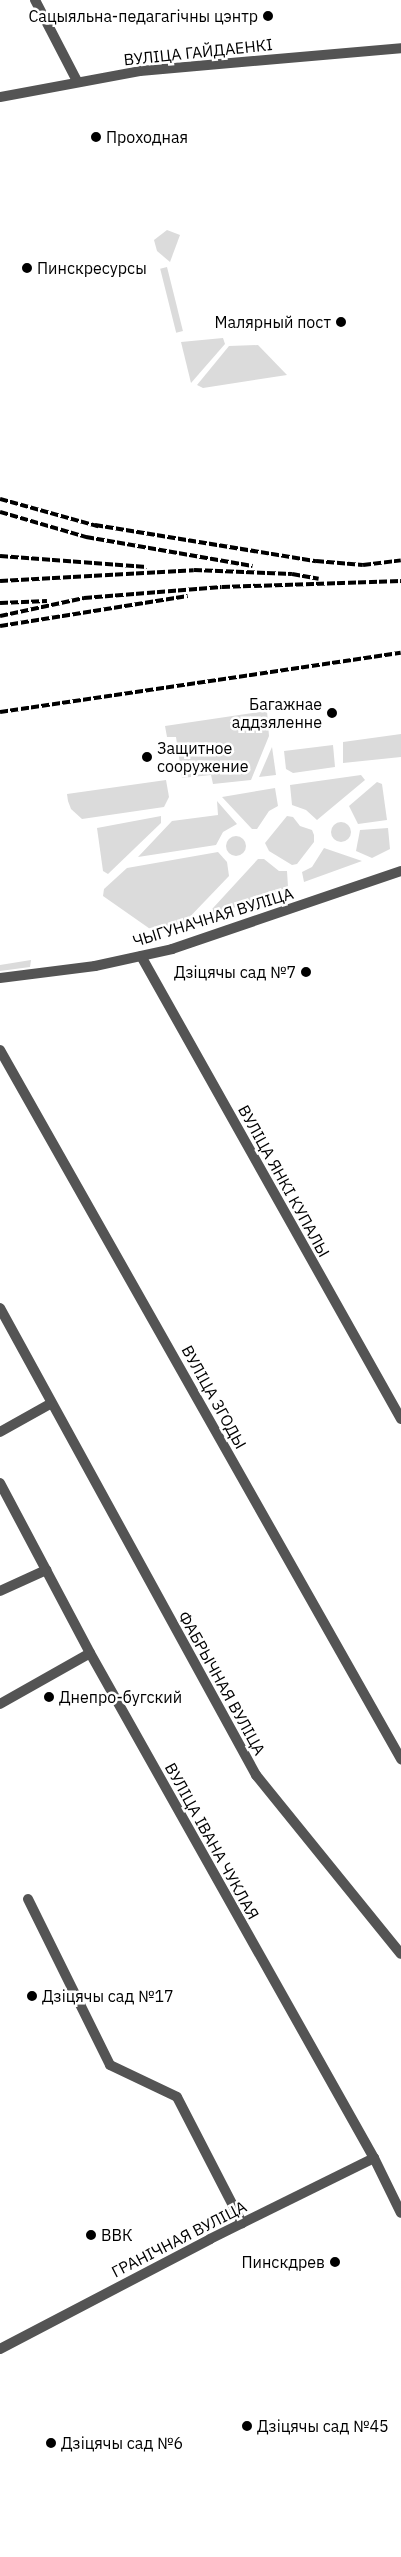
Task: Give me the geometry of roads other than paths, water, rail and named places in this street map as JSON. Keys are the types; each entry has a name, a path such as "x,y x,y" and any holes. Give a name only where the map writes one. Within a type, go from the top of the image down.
{"street":[{"path":"34,0 77,82"},
{"name":"ВУЛІЦА ГАЙДАЕНКІ","path":"0,97 77,82 164,69 401,48"},
{"name":"ЧЫГУНАЧНАЯ ВУЛІЦА","path":"0,978 141,956 172,949 400,872"},
{"name":"ВУЛІЦА ЯНКІ КУПАЛЫ","path":"141,956 401,1420"},
{"name":"ВУЛІЦА ЗГОДЫ","path":"0,1050 401,1759"},
{"name":"ФАБРЫЧНАЯ ВУЛІЦА","path":"0,1308 50,1404 256,1775 401,1954"},
{"path":"0,1432 50,1404"},
{"name":"ВУЛІЦА ІВАНА ЧУКЛАЯ","path":"0,1483 90,1653 374,2158 401,2214"},
{"path":"0,1591 46,1570"},
{"path":"0,1704 90,1653"},
{"path":"28,1899 110,2065 177,2097 242,2223"},
{"name":"ГРАНІЧНАЯ ВУЛІЦА","path":"0,2350 242,2223 374,2158"}],"railway":[{"path":"0,499 101,527"},
{"path":"0,512 86,537 253,566"},
{"path":"95,525 316,561 363,565 401,560"},
{"path":"0,556 147,567"},
{"path":"0,581 194,570 292,574 319,579"},
{"path":"0,616 84,598 222,587 401,581"},
{"path":"0,626 188,596"},
{"path":"0,603 47,601"},
{"path":"0,712 401,653"}],"place":[{"name":"Сацыяльна-педагагічны цэнтр","path":"268,16"},
{"name":"Проходная","path":"96,137"},
{"name":"Пинскресурсы","path":"27,268"},
{"name":"Малярный пост","path":"341,322"},
{"name":"Багажнае аддзяленне","path":"332,713"},
{"name":"Защитное сооружение","path":"147,757"},
{"name":"Дзіцячы сад №7","path":"306,972"},
{"name":"Днепро-бугский","path":"49,1697"},
{"name":"Дзіцячы сад №17","path":"32,1996"},
{"name":"ВВК","path":"91,2235"},
{"name":"Пинскдрев","path":"335,2262"},
{"name":"Дзіцячы сад №45","path":"247,2426"},
{"name":"Дзіцячы сад №6","path":"51,2443"}]}
